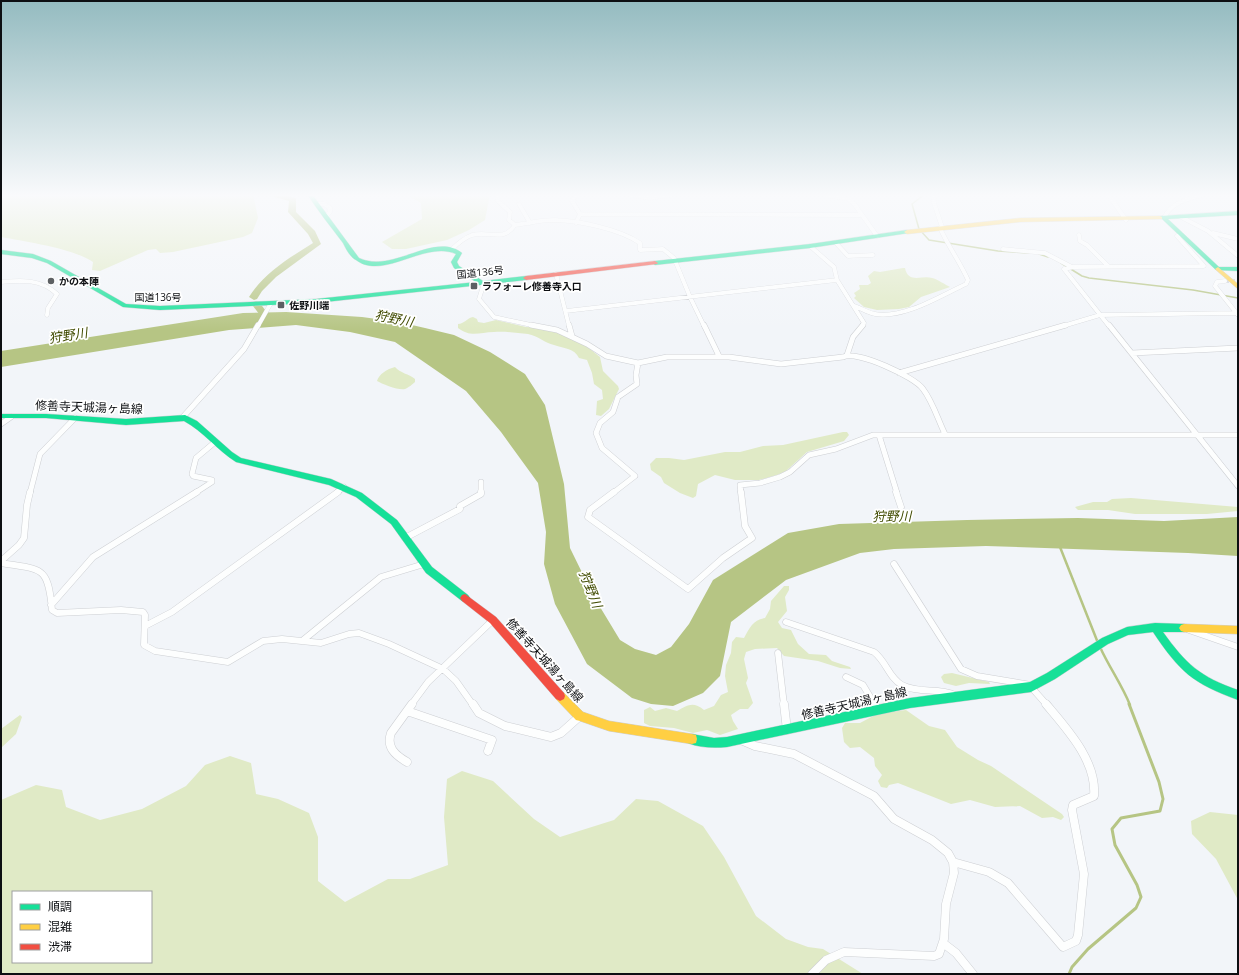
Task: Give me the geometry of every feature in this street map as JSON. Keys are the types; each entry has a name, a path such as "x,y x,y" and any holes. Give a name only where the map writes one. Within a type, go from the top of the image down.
{"main road":[{"path":"343,240 357,259 367,264 387,264 421,252 456,250 459,254 454,262 456,267 481,282"},
{"name":"国道136号","path":"1,252 33,256 49,262 125,306 160,308 316,301 810,246 853,240"},
{"path":"1187,240 1238,287"},
{"path":"1218,269 1238,269"},
{"name":"修善寺天城湯ヶ島線","path":"1,416 46,416 126,422 182,418 189,419 229,454 239,460 324,480 344,487 380,509 394,522 424,564 439,579 493,620 556,692 580,716 609,726 714,743 727,742 788,730 910,702 1032,687 1052,676 1096,646 1127,632 1155,627 1238,630"},
{"path":"1155,627 1174,656 1187,671 1204,683 1220,690 1238,695"}],"street":[{"path":"451,250 464,240"},
{"path":"635,240 640,243 640,250 662,249 673,258 719,356"},
{"path":"854,306 875,314 901,313 919,307 966,284 968,280 960,262 948,246 946,240"},
{"path":"1080,240 1108,266"},
{"path":"1180,240 1204,266 1108,266 1072,267 1065,269 1100,315 1238,486"},
{"path":"1218,240 1238,256"},
{"path":"836,242 848,256 873,255"},
{"path":"481,282 483,286 479,299 494,317 528,325 546,327 572,336 610,358 638,363 667,357 719,356 781,364 843,357 847,354 853,337 864,324 837,280 834,268 810,246"},
{"path":"1003,249 1045,253 1072,267"},
{"path":"556,274 572,336"},
{"path":"1,282 29,280 48,287 57,294 48,308 48,316"},
{"path":"566,311 837,280"},
{"path":"1225,282 1216,282 1215,285 1237,314"},
{"path":"182,418 235,360 249,342 270,304"},
{"path":"899,373 1100,315 1237,314"},
{"path":"1132,353 1238,348"},
{"path":"847,354 871,360 918,383 924,390 945,434"},
{"path":"638,363 636,375 637,384 618,397 613,412 600,423 596,433 602,448 635,476 590,510 588,512 588,517 688,589 723,558 752,538 745,526 740,485 770,481 790,472 809,455 836,449 857,440 879,435 1238,434"},
{"path":"1,424 10,417"},
{"path":"1,562 19,545 24,538 27,505 40,454 75,418"},
{"path":"879,435 901,507"},
{"path":"51,605 93,557 212,482 212,480 193,476 192,474 196,458 215,442"},
{"path":"405,538 460,509 460,506 481,494 480,482"},
{"path":"145,626 172,612 344,487"},
{"path":"1,562 38,569 47,578 50,586 52,610 57,613 139,611 145,615 144,644 151,650 224,662 234,660 251,647 263,641 282,639 322,643 349,634 359,633 394,646 443,669 456,681 479,713 505,726 551,736 561,733 580,716"},
{"path":"302,640 381,577 424,564"},
{"path":"894,564 961,669 966,673 975,676 1014,681 1032,687 1052,710 1070,735 1083,756 1095,784 1094,796 1073,805 1072,810 1084,874 1078,935 1076,941 1063,947 1052,937 1016,892 998,876 974,866 953,862"},
{"path":"407,762 390,748 388,739 406,711 428,682 493,620"},
{"path":"786,622 874,652 879,656 895,680 902,685 918,690 940,689 958,696"},
{"path":"1185,628 1238,647"},
{"path":"778,653 788,730"},
{"path":"846,677 864,687 878,710"},
{"path":"406,711 492,740 488,751"},
{"path":"739,740 755,746 794,754 874,796 882,802 894,819 936,842 943,848 953,862 954,876 945,909 942,951 939,954 934,956 844,952 821,962 812,974"},
{"path":"943,943 955,952 973,974"}],"shaded area":[{"path":"14,240 231,240 173,252 160,253 156,249 148,250 100,271 92,270 93,262 84,257 49,246"},
{"path":"386,240 448,240 406,249 392,249 382,242"},
{"path":"905,268 909,276 916,278 932,278 950,287 921,297 909,307 899,309 877,310 864,307 854,298 856,296 854,293 860,289 859,285 868,285 871,283 868,276 874,271 880,272"},
{"path":"286,312 362,317 399,322 454,335 490,352 525,374 545,405 564,484 570,548 594,597 620,640 635,649 656,655 671,647 689,624 713,580 788,533 839,524 1078,518 1164,521 1238,517 1238,556 986,546 894,549 860,553 786,580 731,622 720,676 703,693 673,706 651,704 632,698 587,664 555,604 544,564 546,532 538,483 501,432 466,391 395,342 350,332 296,325 229,330 1,367 1,351 243,313"},
{"path":"473,317 477,319 478,322 484,323 496,320 526,327 543,328 555,331 585,345 600,357 603,371 618,386 619,389 609,409 601,416 596,415 597,401 603,399 602,390 594,384 587,360 579,358 575,352 569,349 551,344 528,334 489,332 471,334 458,328 458,324"},
{"path":"395,367 399,371 415,379 415,382 408,388 399,389 377,381 384,372"},
{"path":"847,432 849,435 844,441 807,452 786,471 777,475 759,480 735,480 715,475 698,484 696,496 693,498 680,493 664,483 661,477 651,470 650,464 656,458 684,460 725,452 740,452 763,446 783,445"},
{"path":"1131,498 1238,507 1238,511 1207,514 1135,514 1108,510 1078,510 1075,507 1093,502 1107,502 1112,499"},
{"path":"784,586 789,586 789,590 785,597 787,611 778,622 782,628 791,630 798,644 809,654 826,655 832,661 850,667 851,669 840,668 818,661 784,656 777,648 755,649 746,652 744,659 748,678 746,683 753,703 748,709 740,709 731,715 738,729 720,735 707,730 693,733 674,728 650,726 644,723 644,710 650,707 655,711 666,708 677,711 690,705 700,707 704,710 714,706 721,695 728,692 725,676 726,665 731,653 732,642 736,637 744,638 750,627 755,622 765,618 770,609 771,601"},
{"path":"952,673 989,682 990,684 969,683 956,686 944,683 941,677 944,674"},
{"path":"906,710 929,726 945,730 957,747 991,766 1062,814 1064,817 1061,820 1053,817 1042,818 1020,806 995,807 970,800 951,804 898,783 889,785 887,788 881,787 878,781 882,775 875,766 874,758 860,747 850,748 844,742 842,728 845,723 860,723 877,714"},
{"path":"20,715 22,717 16,734 1,748 1,729"},
{"path":"230,756 251,763 256,794 278,799 309,813 318,837 318,881 345,902 388,879 410,879 448,865 444,817 447,779 462,771 493,781 534,819 560,837 614,820 636,799 658,801 703,826 724,857 756,916 786,939 808,947 823,949 863,974 1,974 1,800 36,785 62,790 66,807 100,820 142,809 186,786 205,765"},
{"path":"1210,812 1238,815 1238,900 1216,859 1192,834 1191,821"}],"waterway":[{"path":"254,297 258,290 273,275 292,260 317,244 315,240"},
{"path":"929,240 998,251 1029,253"},
{"path":"1039,254 1048,257"},
{"path":"1061,263 1082,276 1089,278 1193,290 1238,298"},
{"path":"256,304 269,321"},
{"path":"1060,547 1098,643"},
{"path":"1100,647 1130,705"},
{"path":"1069,974 1072,967 1088,949 1136,908 1141,897 1137,885 1115,845 1112,829 1121,818 1160,811 1163,799 1159,782 1129,704"}],"tunnel":[{"path":"1225,281 1238,281"}],"traffic: fast":[{"path":"343,240 357,259 363,262 375,264 390,262 431,250 451,249 459,253 454,262 456,267 481,282"},
{"path":"655,263 810,246 855,240"},
{"path":"1187,240 1218,269 1238,269"},
{"path":"1,252 33,256 49,262 125,306 160,308 316,301 526,278"},
{"path":"1,416 46,416 126,422 185,418 194,423 229,454 239,460 331,482 359,495 394,522 429,570 465,598"},
{"path":"692,739 714,743 727,742 910,703 1031,687 1051,676 1105,641 1127,631 1155,627 1184,628"},
{"path":"1155,627 1173,652 1189,670 1209,684 1238,695"}],"traffic: slow":[{"path":"1218,269 1238,287"},
{"path":"1184,628 1238,630"},
{"path":"560,696 580,716 609,726 692,739"}],"traffic: jam":[{"path":"526,278 655,263"},
{"path":"465,598 493,620 560,696"}],"place":[{"name":"かの本陣","path":"51,281"},
{"name":"ラフォーレ修善寺入口","path":"474,286"},
{"name":"佐野川端","path":"281,305"}],"water label":[{"name":"狩野川","path":"394,318"},
{"name":"狩野川","path":"68,335"},
{"name":"狩野川","path":"892,516"},
{"name":"狩野川","path":"591,589"}]}
